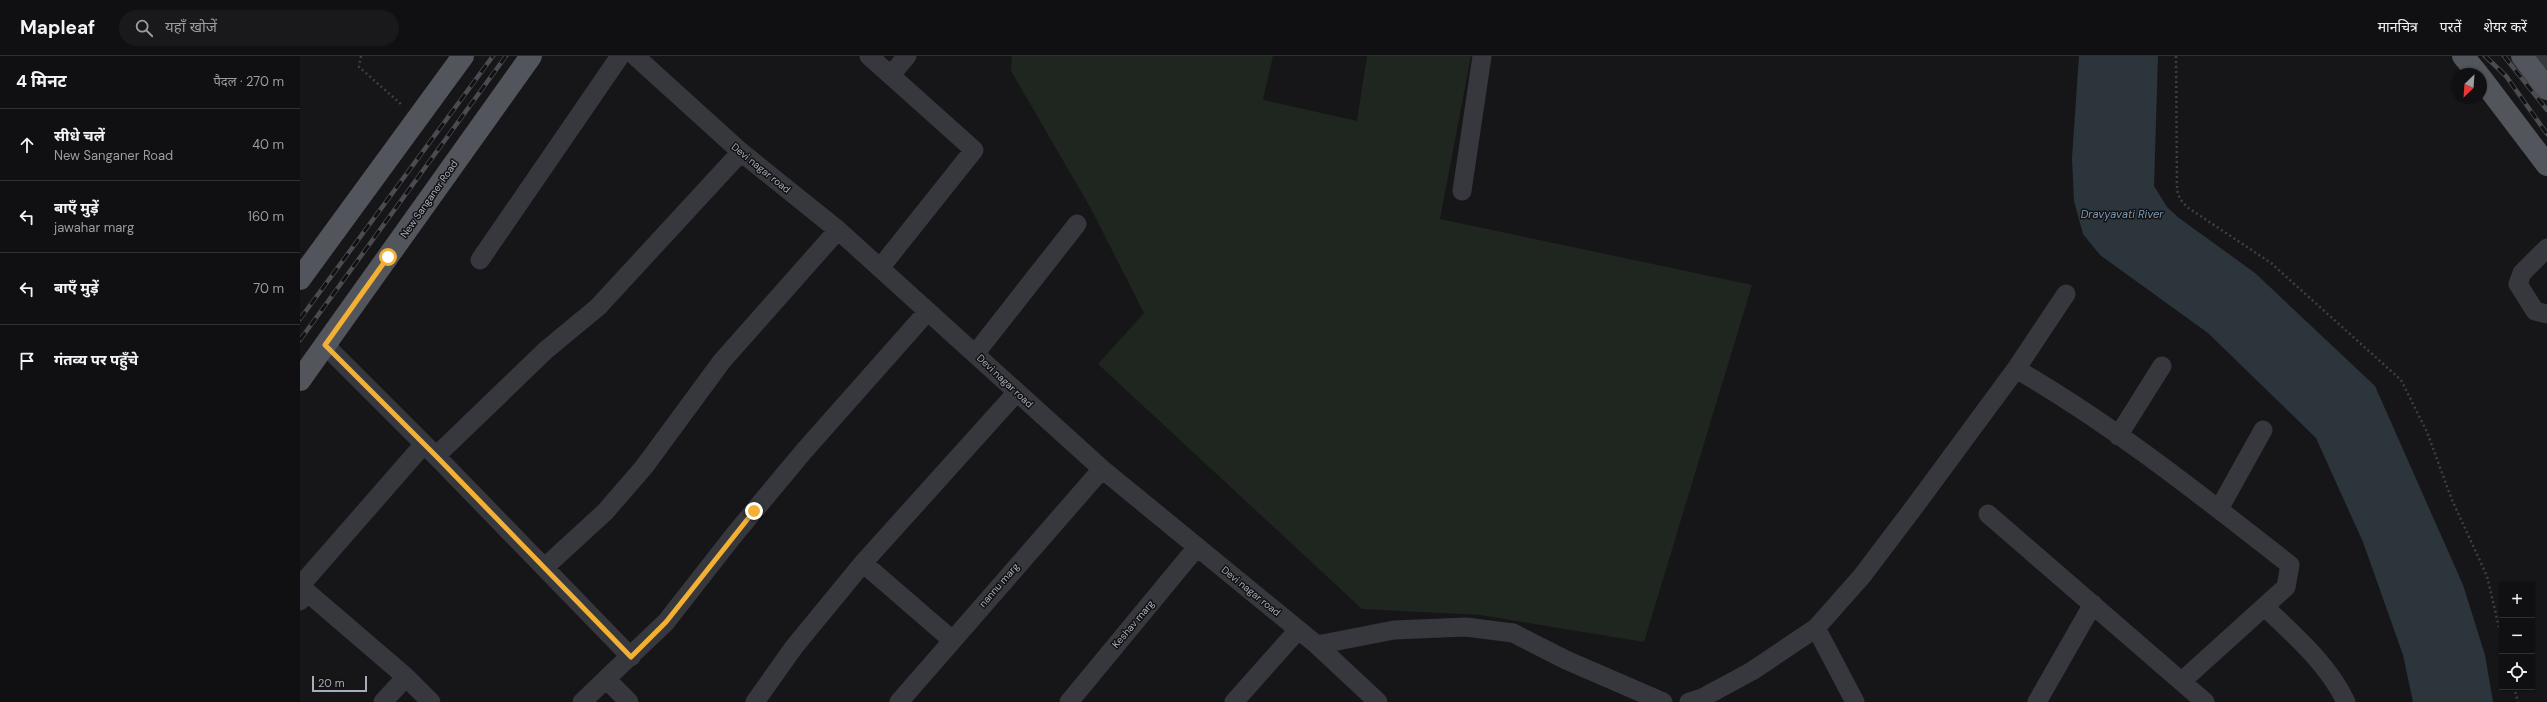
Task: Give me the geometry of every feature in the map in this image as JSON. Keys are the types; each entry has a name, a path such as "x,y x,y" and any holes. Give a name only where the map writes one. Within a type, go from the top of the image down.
{"main road":[{"path":"300,279 464,56"},
{"name":"New Sanganer Road","path":"300,380 531,56"},
{"path":"2463,56 2473,68"},
{"path":"2522,56 2547,89"},
{"path":"2487,86 2547,165"}],"street":[{"path":"480,260 620,56"},
{"name":"Devi nagar road","path":"635,56 741,152 838,230 1102,469 1317,645 1378,702"},
{"path":"869,56 974,150 880,268"},
{"path":"891,76 907,56"},
{"path":"1462,191 1482,56"},
{"path":"2542,56 2547,61"},
{"path":"431,702 406,677 302,591 430,450 598,306 741,152"},
{"path":"975,354 1076,224"},
{"path":"545,567 614,501 644,467 722,361 838,230"},
{"path":"2547,248 2522,273 2518,284 2536,311 2547,314"},
{"path":"1689,702 1702,698 1752,671 1816,628 1862,576 2016,369 2066,294"},
{"path":"582,702 631,657 666,622 734,535 804,451 928,311"},
{"path":"325,345 545,567 631,657"},
{"path":"2118,436 2162,366"},
{"path":"2016,369 2064,396 2219,509 2290,565 2286,587 2182,681"},
{"path":"756,702 794,647 863,563 1017,392"},
{"path":"2219,509 2263,430"},
{"name":"nannu marg","path":"899,702 1102,469"},
{"path":"1988,514 2205,702"},
{"name":"Keshav marg","path":"1069,702 1197,547"},
{"path":"863,563 952,640"},
{"path":"2037,702 2093,604"},
{"path":"2265,607 2319,661 2338,686 2346,702"},
{"path":"1317,645 1394,630 1466,627 1513,633 1632,695 1663,702"},
{"path":"1816,628 1855,702"},
{"path":"1234,702 1298,630"},
{"path":"383,702 406,677"},
{"path":"606,679 629,702"}],"path":[{"path":"361,56 359,67 418,118"},
{"path":"2176,56 2177,190 2180,199 2198,215 2224,229 2272,263 2401,380 2427,432 2452,500 2487,576 2499,627"},
{"path":"2515,690 2518,702"}],"shaded area":[{"path":"1012,56 1273,56 1263,100 1357,121 1367,56 1471,56 1440,219 1752,285 1644,642 1480,615 1362,609 1098,364 1144,313 1090,207 1011,71"}],"water":[{"name":"Dravyavati River","path":"2079,56 2158,56 2154,186 2167,207 2179,218 2255,273 2375,386 2463,585 2485,655 2493,702 2413,702 2403,655 2363,542 2316,438 2208,333 2100,255 2083,234 2074,201 2072,158"}],"railway":[{"path":"300,319 493,56"},
{"path":"300,340 506,56"},
{"path":"2485,56 2506,76 2547,134"},
{"path":"2504,56 2547,110"}],"route":[{"path":"388,257 325,345 436,456 631,657 666,622 754,511"}]}
